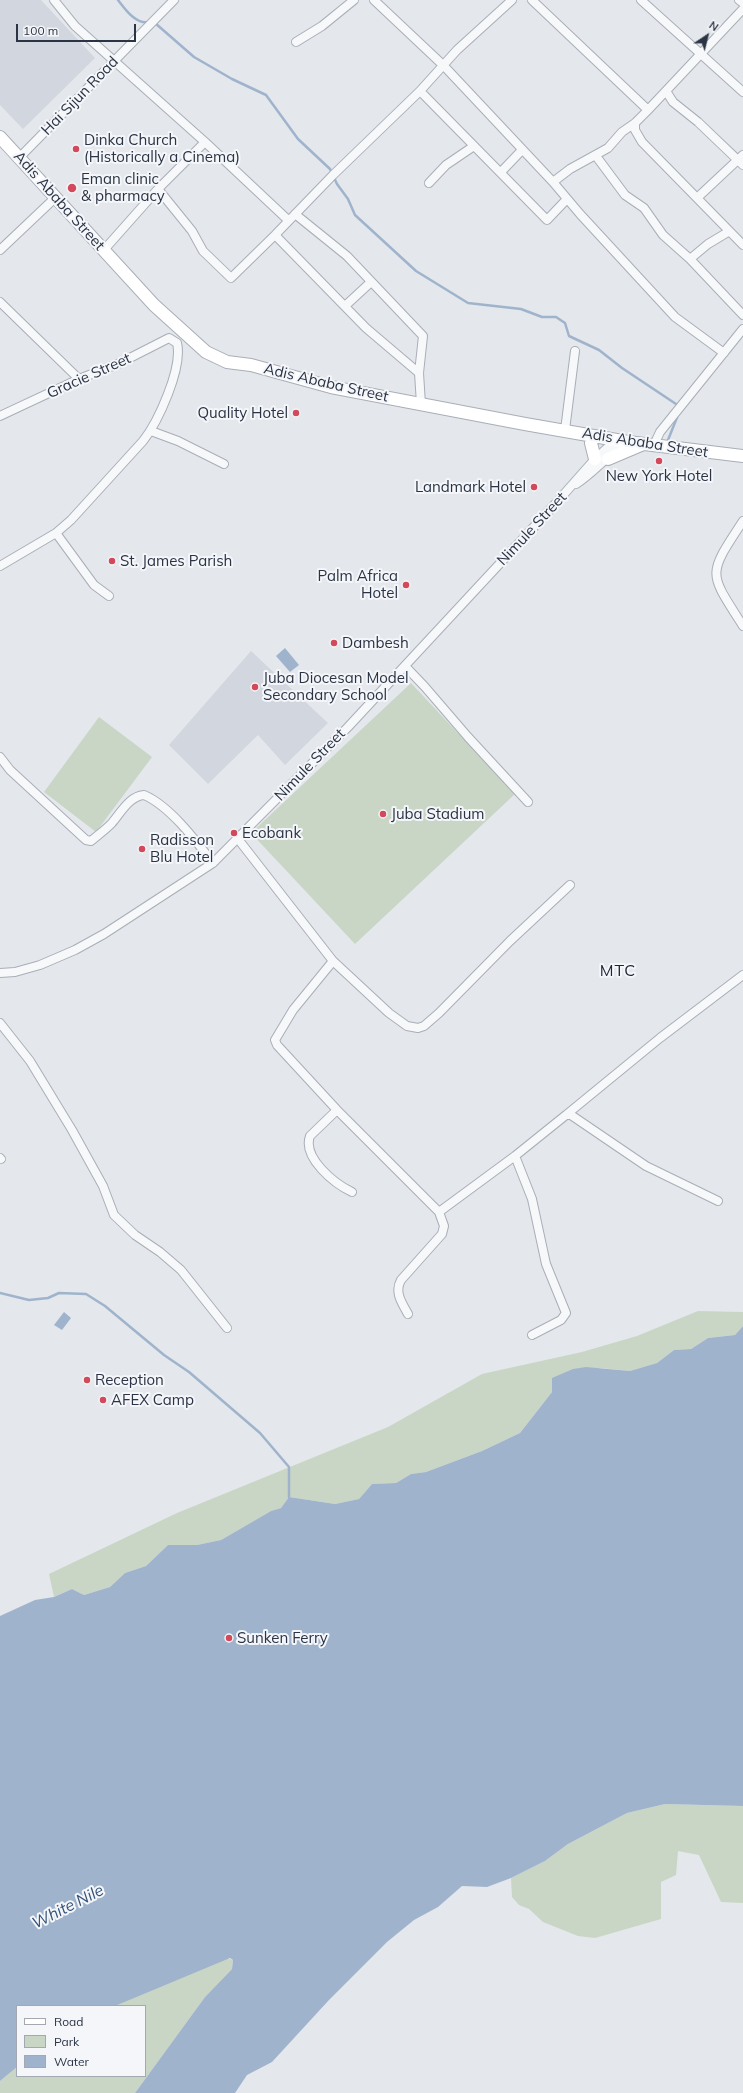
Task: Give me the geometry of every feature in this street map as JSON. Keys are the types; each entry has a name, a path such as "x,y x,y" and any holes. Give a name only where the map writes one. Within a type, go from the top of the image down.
{"street":[{"path":"54,0 75,26 205,142 288,220"},
{"name":"Hai Sijun Road","path":"20,157 174,0"},
{"path":"296,42 322,26 354,0"},
{"path":"374,0 444,66 553,182 675,317 724,353"},
{"path":"532,0 648,110"},
{"path":"641,0 725,74 743,92"},
{"path":"739,0 743,4"},
{"path":"158,189 192,231 203,251 231,278 420,91 457,50 509,1"},
{"path":"553,182 570,169 608,148 622,132 635,123 648,110 743,9"},
{"path":"420,91 547,220 567,199"},
{"path":"666,91 673,102 741,160 697,198"},
{"path":"635,123 635,130 642,142 728,232 743,245"},
{"name":"Adis Ababa Street","path":"0,137 80,222 103,251 154,305 206,352 227,362 251,365 331,387 594,436 649,445 743,456"},
{"path":"103,251 158,189 205,142"},
{"path":"429,183 446,165 474,146"},
{"path":"501,172 522,150"},
{"path":"596,156 616,186 625,195 644,208 663,235 690,258 743,315"},
{"path":"0,250 56,197"},
{"path":"294,214 347,256 423,336 419,373 421,404"},
{"path":"690,258 708,244 728,232"},
{"path":"275,235 366,328 419,373"},
{"path":"345,306 371,282"},
{"path":"0,302 79,378"},
{"path":"608,459 649,445 743,329"},
{"name":"Gracie Street","path":"0,416 79,378 120,363 169,338 181,330"},
{"path":"0,566 56,533 99,490 151,431 163,407 179,355 177,343 169,338"},
{"path":"565,430 575,351"},
{"path":"151,431 178,441 224,464"},
{"path":"594,436 591,443 595,459"},
{"name":"Nimule Street","path":"0,973 15,972 40,965 75,950 104,934 214,863 405,666 595,459 622,441"},
{"name":"Nimule Street","path":"570,488 608,459 622,441"},
{"path":"743,521 718,560 715,575 721,593 743,626"},
{"path":"56,533 94,585 109,596"},
{"path":"405,666 528,802"},
{"path":"0,757 10,770 86,840 91,840 110,824 125,806 139,795 144,795 168,812 214,863"},
{"path":"238,839 333,961 389,1013 407,1026 424,1026 510,941 570,885"},
{"path":"333,961 293,1010 275,1040 276,1045 337,1110 439,1212 444,1226 442,1234 401,1280 397,1288 398,1294 408,1314"},
{"path":"439,1212 515,1156 660,1038 743,975"},
{"path":"0,1023 30,1061 72,1130 102,1186 114,1215 135,1235 160,1252 181,1270 227,1328"},
{"path":"337,1110 310,1136 308,1141 309,1149 326,1175 340,1186 352,1192"},
{"path":"566,1115 575,1117 646,1166 718,1201"},
{"path":"515,1156 532,1199 546,1264 566,1313 561,1320 532,1335"}],"shaded area":[{"path":"0,0 41,0 95,58 23,129 0,105"},
{"name":"Juba Diocesan Model Secondary School","path":"251,651 328,723 285,765 258,735 208,784 169,745"}],"green space":[{"name":"Juba Stadium","path":"411,683 515,794 355,944 251,833"},
{"path":"99,717 152,757 96,832 44,792"},
{"path":"698,1311 743,1312 743,1326 735,1335 708,1338 691,1349 674,1350 657,1363 630,1371 601,1368 552,1378 552,1392 520,1433 482,1451 426,1472 411,1474 396,1483 372,1484 359,1499 335,1504 289,1497 281,1508 271,1511 221,1540 197,1545 168,1545 146,1566 125,1573 110,1587 84,1595 72,1589 54,1597 49,1574 177,1513 388,1427 482,1374 582,1352 637,1336"},
{"path":"665,1804 743,1806 743,1903 721,1902 699,1855 678,1851 676,1875 661,1882 661,1919 595,1938 578,1936 543,1922 529,1909 519,1905 512,1897 511,1878 545,1861 568,1844 627,1813"},
{"path":"226,1958 233,1960 232,1969 205,1997 135,2093 0,2093 0,2081 16,2068 16,2077 146,2077 146,2005 117,2005"}],"water":[{"path":"285,648 299,665 290,672 276,656"},
{"path":"64,1312 71,1318 62,1330 54,1325"},
{"name":"White Nile","path":"743,1326 743,1806 665,1804 627,1813 568,1844 545,1861 511,1878 487,1887 462,1886 438,1907 414,1920 387,1942 329,2000 272,2062 247,2075 235,2093 135,2093 205,1997 232,1969 233,1960 230,1958 117,2005 16,2005 16,2068 0,2081 0,1616 35,1600 54,1597 72,1589 84,1595 110,1587 125,1573 146,1566 168,1545 197,1545 221,1540 271,1511 281,1508 289,1497 335,1504 359,1499 372,1484 396,1483 411,1474 426,1472 482,1451 520,1433 552,1392 552,1378 573,1369 586,1367 630,1371 657,1363 674,1350 691,1349 708,1338 735,1335"}],"waterway":[{"path":"118,0 127,12 135,19 149,22"},
{"path":"155,23 194,57 232,79 266,95 298,139 330,169 337,184 348,199 355,215 416,271 468,303 521,309 542,317 556,317 565,323 569,336 599,350 622,368 679,406"},
{"path":"677,442 668,440 678,415"},
{"path":"0,1293 29,1300 48,1298 59,1293 86,1294 105,1306 164,1355 189,1372 260,1433 289,1467 289,1497"}],"place":[{"name":"Dinka Church (Historically a Cinema)","path":"76,149"},
{"name":"Eman clinic & pharmacy","path":"72,188"},
{"name":"Quality Hotel","path":"296,413"},
{"name":"New York Hotel","path":"659,461"},
{"name":"Landmark Hotel","path":"534,487"},
{"name":"St. James Parish","path":"112,561"},
{"name":"Palm Africa Hotel","path":"406,585"},
{"name":"Dambesh","path":"334,643"},
{"name":"Juba Diocesan Model Secondary School","path":"255,687"},
{"name":"Juba Stadium","path":"383,814"},
{"name":"Ecobank","path":"234,833"},
{"name":"Radisson Blu Hotel","path":"142,849"},
{"name":"Reception","path":"87,1380"},
{"name":"AFEX Camp","path":"103,1400"},
{"name":"Sunken Ferry","path":"229,1638"}],"district":[{"name":"MTC","path":"618,971"}]}
